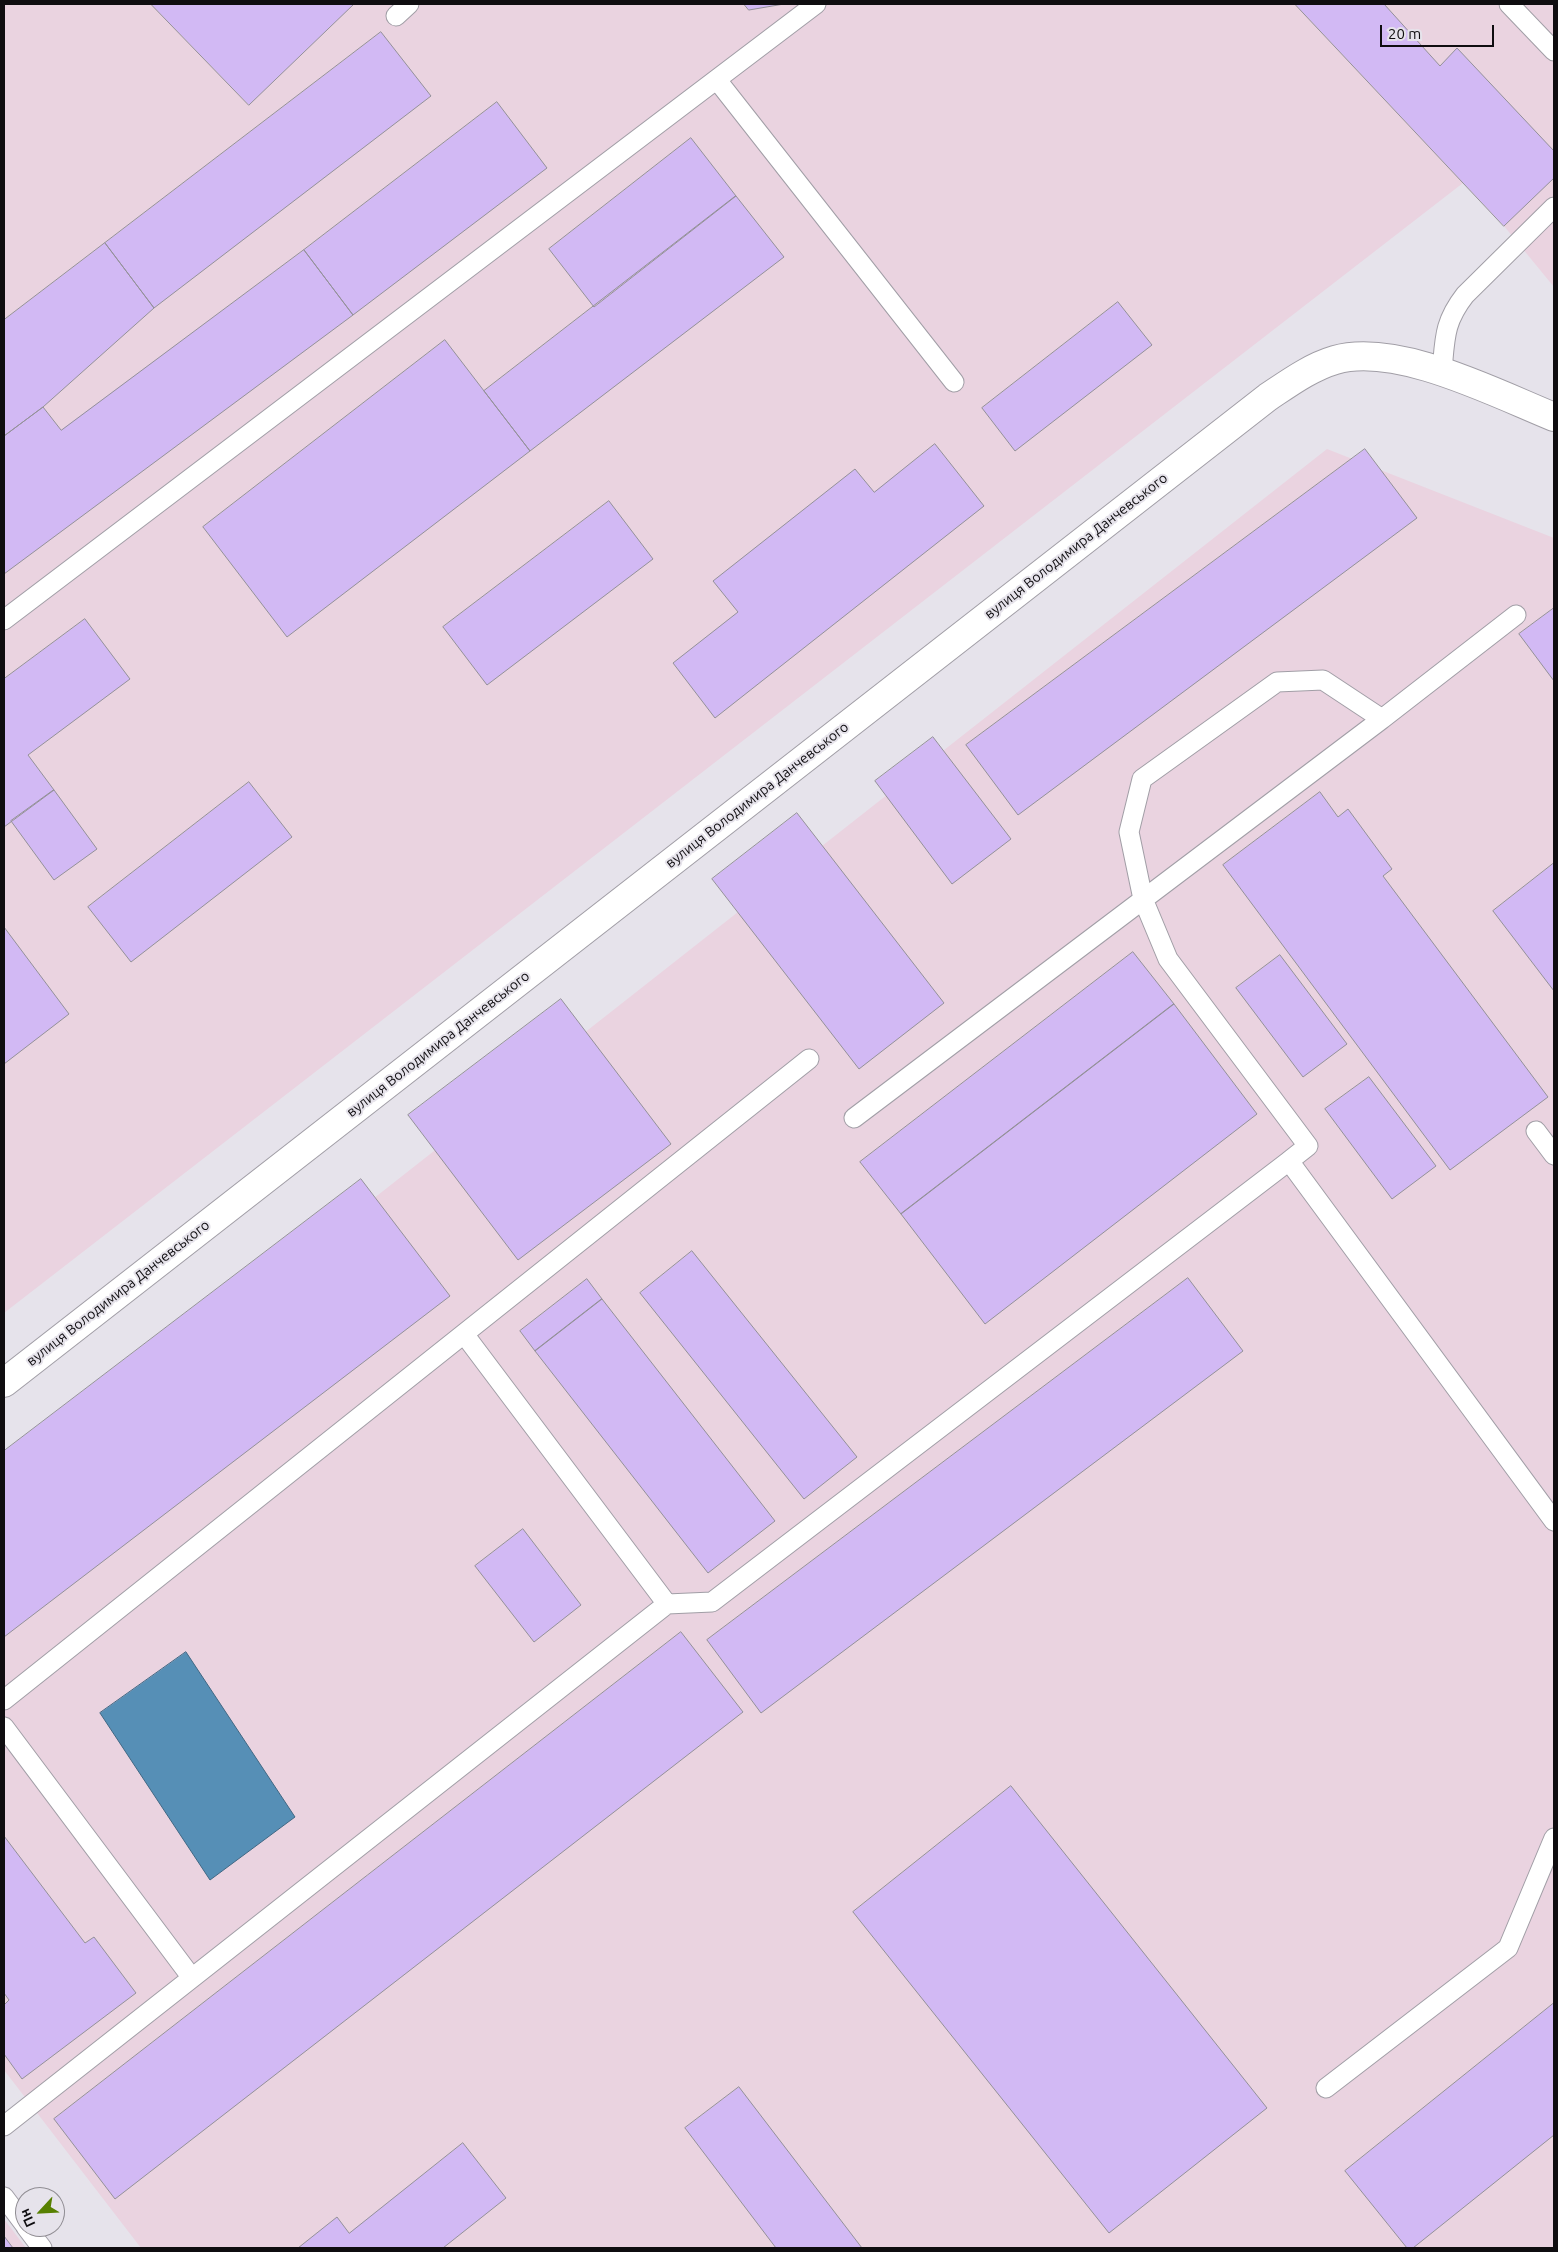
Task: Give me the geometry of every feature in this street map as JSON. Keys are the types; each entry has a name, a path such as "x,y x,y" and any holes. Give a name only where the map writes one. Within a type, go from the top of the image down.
{"street":[{"name":"вулиця Володимира Данчевського","path":"4,1382 1268,397 1304,374 1335,360 1359,356 1392,359 1442,371 1554,417"}],"lane":[{"path":"4,620 816,4"},
{"path":"1509,4 1554,51"},
{"path":"717,80 954,382"},
{"path":"1442,371 1446,330 1453,311 1465,295 1554,206"},
{"path":"854,1118 1516,615"},
{"path":"4,2126 667,1604 712,1602 1308,1146 1168,958 1143,899 1129,832 1142,780 1277,682 1324,680 1382,718"},
{"path":"4,1700 809,1059"},
{"path":"1536,1132 1554,1155"},
{"path":"1289,1161 1554,1521"},
{"path":"464,1334 667,1604"},
{"path":"4,1727 192,1978"},
{"path":"1326,2088 1508,1948 1554,1838"},
{"path":"4,2197 15,2212"},
{"path":"34,2237 42,2248"}],"shaded area":[{"path":"4,4 1554,4 1554,287 1504,226 1463,183 4,1313"},
{"path":"1327,449 1554,538 1554,2248 141,2248 4,2070 4,1489"},
{"path":"4,2219 15,2234 15,2237 18,2237 26,2248 4,2248"}],"water":[{"path":"186,1652 295,1817 210,1880 100,1713"}],"building":[{"path":"151,4 354,4 249,105"},
{"path":"744,4 784,4 749,10"},
{"path":"1295,4 1384,4 1440,66 1457,48 1554,151 1554,178 1504,226"},
{"path":"381,32 431,96 154,308 105,243"},
{"path":"497,102 547,168 353,315 304,250"},
{"path":"691,138 736,196 594,307 549,249"},
{"path":"736,196 784,257 530,451 484,391"},
{"path":"105,243 154,308 43,407 4,436 4,320"},
{"path":"304,250 353,315 4,574 4,436 43,407 61,430"},
{"path":"1118,302 1152,345 1015,451 982,408"},
{"path":"445,340 530,451 287,637 203,527"},
{"path":"935,444 984,506 715,718 673,663 738,612 713,581 855,469 874,492"},
{"path":"1365,449 1417,518 1018,815 966,745"},
{"path":"609,501 653,559 487,685 443,627"},
{"path":"1554,608 1554,681 1519,634"},
{"path":"85,619 130,679 28,755 54,790 4,827 4,679"},
{"path":"933,737 1011,839 952,884 875,781"},
{"path":"249,782 292,837 131,962 88,907"},
{"path":"54,790 97,849 54,880 11,821"},
{"path":"1320,792 1338,817 1348,809 1392,869 1383,876 1548,1097 1450,1170 1223,865"},
{"path":"797,813 944,1003 859,1069 712,879"},
{"path":"1554,863 1554,991 1493,911"},
{"path":"4,927 69,1014 4,1064"},
{"path":"1133,952 1174,1004 901,1214 860,1162"},
{"path":"1280,955 1347,1044 1303,1077 1236,988"},
{"path":"561,999 671,1144 518,1260 408,1115"},
{"path":"1174,1004 1257,1114 985,1324 901,1214"},
{"path":"1369,1077 1436,1166 1392,1199 1325,1109"},
{"path":"361,1179 450,1296 4,1637 4,1451"},
{"path":"692,1251 857,1457 804,1499 640,1293"},
{"path":"1188,1278 1243,1351 761,1713 707,1640"},
{"path":"587,1279 602,1299 535,1351 520,1331"},
{"path":"602,1299 775,1521 708,1573 535,1351"},
{"path":"523,1529 581,1605 534,1642 475,1566"},
{"path":"681,1632 743,1712 115,2199 54,2119"},
{"path":"1011,1786 1267,2108 1109,2233 853,1912"},
{"path":"4,1836 85,1943 94,1937 136,1993 22,2079 4,2054 4,2005 9,2000 4,1993"},
{"path":"1554,2003 1554,2135 1413,2248 1407,2248 1345,2171"},
{"path":"739,2087 862,2248 776,2248 685,2128"},
{"path":"463,2143 506,2198 443,2248 298,2248 337,2217 349,2233"},
{"path":"4,2236 13,2248 4,2248"}]}
